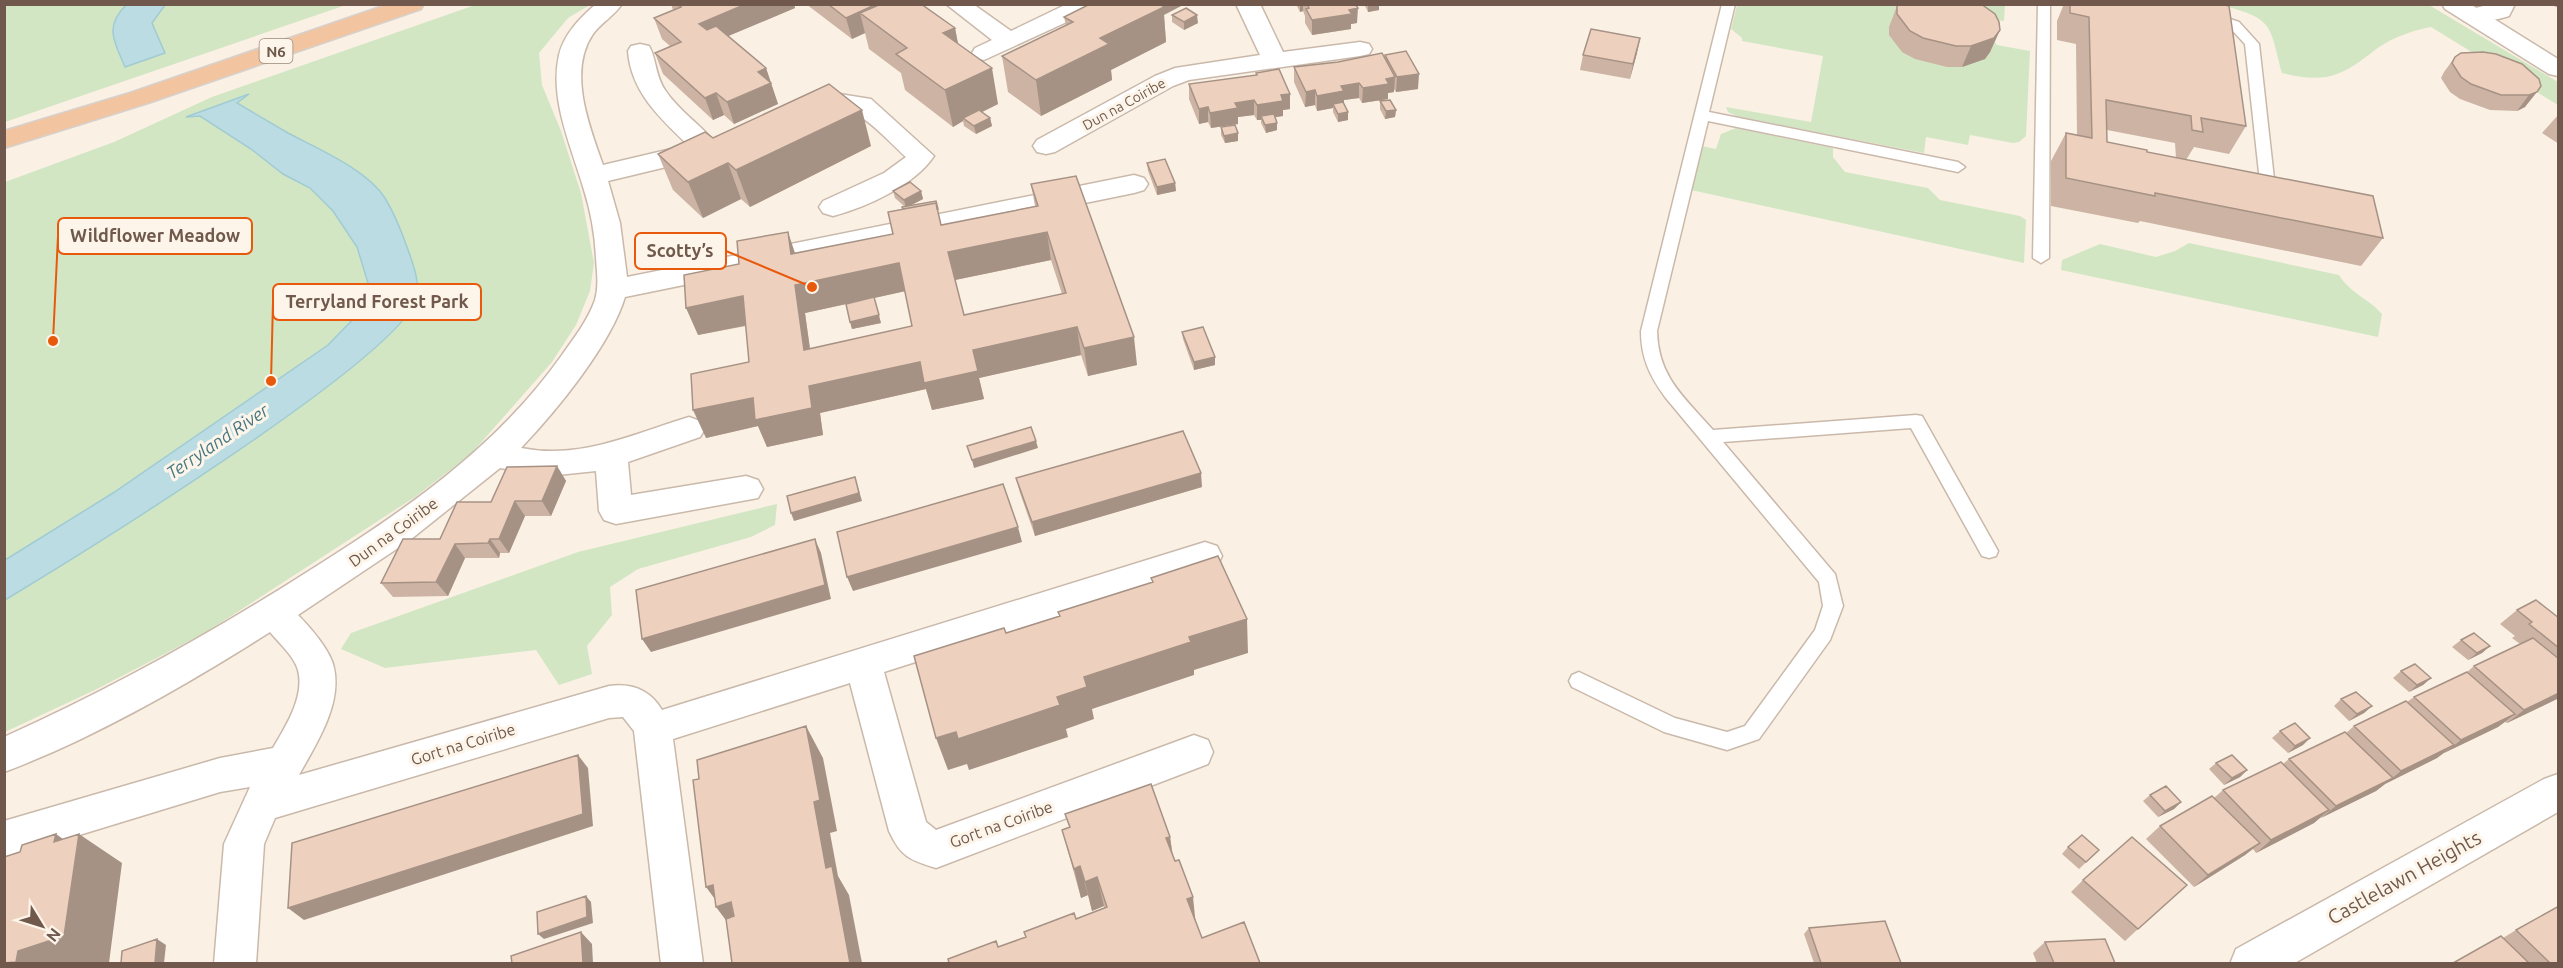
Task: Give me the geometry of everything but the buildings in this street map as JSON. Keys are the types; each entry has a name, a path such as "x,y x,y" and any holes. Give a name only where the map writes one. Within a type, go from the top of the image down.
{"highway":[{"name":"N6","path":"4,140 139,98 412,4"},
{"name":"N6","path":"4,150 139,98"},
{"name":"N6","path":"4,157 139,98"}],"street":[{"name":"Dun na Coiribe","path":"4,755 135,693 274,612 384,541 496,455 566,376 601,320 612,290 604,212 574,111 569,85 571,58 580,36 611,4"},
{"path":"957,4 1009,41"},
{"path":"984,52 1087,4"},
{"path":"1248,4 1276,62"},
{"path":"2462,10 2501,11 2503,4"},
{"path":"2462,10 2559,69"},
{"name":"Dun na Coiribe","path":"1046,146 1164,81 1184,73 1360,49"},
{"path":"594,176 719,146 669,114 651,86 640,62 640,51"},
{"path":"787,120 833,101 862,104 921,156 916,164 898,176 833,207"},
{"path":"612,290 1134,184"},
{"path":"496,455 553,464 585,462 611,456 689,429"},
{"path":"611,456 616,512 746,489"},
{"path":"653,729 1205,556"},
{"path":"235,963 244,844 261,804 299,739 316,700 316,667 298,639 274,612"},
{"name":"Gort na Coiribe","path":"863,663 909,831 920,844 936,849 1194,752"},
{"name":"Gort na Coiribe","path":"261,804 609,702 622,699 634,702 644,712 653,729 682,963"},
{"path":"4,840 219,775 284,763"},
{"name":"Castlelawn Heights","path":"2251,963 2559,792"}],"lane":[{"path":"1579,681 1671,726 1727,741 1752,733 1823,634 1833,606 1828,579 1671,393 1649,355 1649,331 1729,4"},
{"path":"2041,258 2044,4"},
{"path":"2196,14 2233,23 2244,30 2252,44 2268,188 2245,184"},
{"path":"1701,115 1958,166"},
{"path":"2043,143 2059,147"},
{"path":"1710,437 1916,421 1989,551"}],"green space":[{"path":"5,4 346,5 5,122"},
{"path":"475,5 590,5 568,18 539,53 542,85 561,131 581,193 594,263 590,291 576,325 552,362 471,454 415,497 205,633 97,689 5,732 5,182 114,142 212,97"},
{"path":"1737,5 2005,5 2004,21 1989,19 1987,32 1997,45 2030,51 2026,136 2019,142 2013,143 1970,135 1968,145 1926,137 1924,153 1738,117 1728,112 1726,107 1811,122 1823,56 1742,41 1742,38 1731,29"},
{"path":"2221,5 2429,5 2558,82 2558,105 2431,27 2391,40 2343,72 2310,78 2282,73 2275,44 2267,26 2251,15"},
{"path":"1736,128 1833,148 1833,157 1845,172 1928,188 1940,200 2020,216 2026,220 2024,263 1691,190 1701,146 1716,149 1721,134"},
{"path":"2189,243 2339,275 2349,287 2382,314 2378,337 2061,270 2062,260 2100,244 2156,257 2175,251"},
{"path":"777,504 775,525 751,537 638,569 610,587 612,615 587,646 592,674 559,685 536,650 385,668 341,649 351,633 578,552"}],"water":[{"path":"126,5 165,5 152,23 165,53 125,67 115,42 113,27 119,13"},
{"name":"Terryland River","path":"249,94 237,103 341,161 377,188 385,198 405,241 416,278 417,296 400,324 358,362 300,407 161,502 5,600 5,560 113,493 328,345 360,312 368,283 357,247 333,211 310,188 283,174 251,149 200,116 186,117"}],"place":[{"name":"Scotty’s","path":"812,287"},
{"name":"Wildflower Meadow","path":"53,341"},
{"name":"Terryland Forest Park","path":"271,381"}]}
